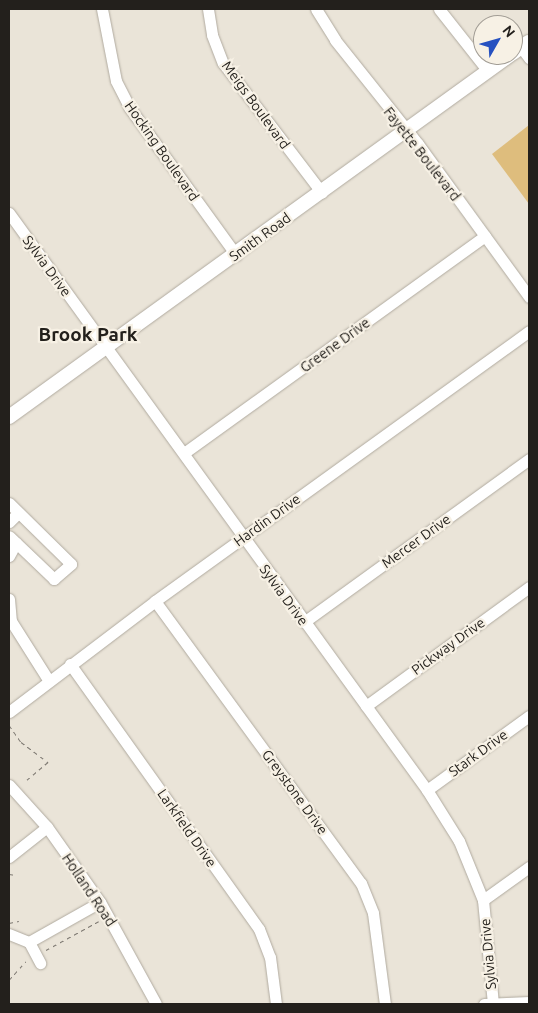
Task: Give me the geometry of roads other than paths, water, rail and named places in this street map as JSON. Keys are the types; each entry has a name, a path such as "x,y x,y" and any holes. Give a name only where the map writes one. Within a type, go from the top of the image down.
{"main road":[{"name":"Smith Road","path":"9,417 322,193 403,130 498,65"}],"street":[{"name":"Hocking Boulevard","path":"102,9 116,81 129,107 236,254"},
{"name":"Meigs Boulevard","path":"208,9 223,62 322,193"},
{"name":"Fayette Boulevard","path":"316,9 403,130 485,236 529,298"},
{"path":"439,9 488,71"},
{"name":"Sylvia Drive","path":"9,213 184,453 242,538 427,790 459,841 483,900 488,1004"},
{"name":"Greene Drive","path":"184,453 485,236"},
{"name":"Hardin Drive","path":"9,712 155,601 529,331"},
{"name":"Mercer Drive","path":"304,622 529,459"},
{"path":"9,503 18,514 71,564 54,579 13,539"},
{"path":"9,522 18,514"},
{"path":"9,556 13,539"},
{"name":"Pickway Drive","path":"366,706 529,587"},
{"path":"9,599 11,621 49,681"},
{"name":"Greystone Drive","path":"155,601 361,883 373,913 385,1004"},
{"name":"Larkfield Drive","path":"70,664 259,929 270,957 276,1004"},
{"name":"Stark Drive","path":"427,790 529,716"},
{"name":"Holland Road","path":"9,785 47,828 100,902 156,1004"},
{"path":"9,857 47,828"},
{"path":"483,900 529,867"},
{"path":"29,942 100,902"},
{"path":"9,934 29,942 42,957"},
{"path":"488,1004 529,1002"}],"district":[{"name":"Brook Park","path":"88,335"}]}
